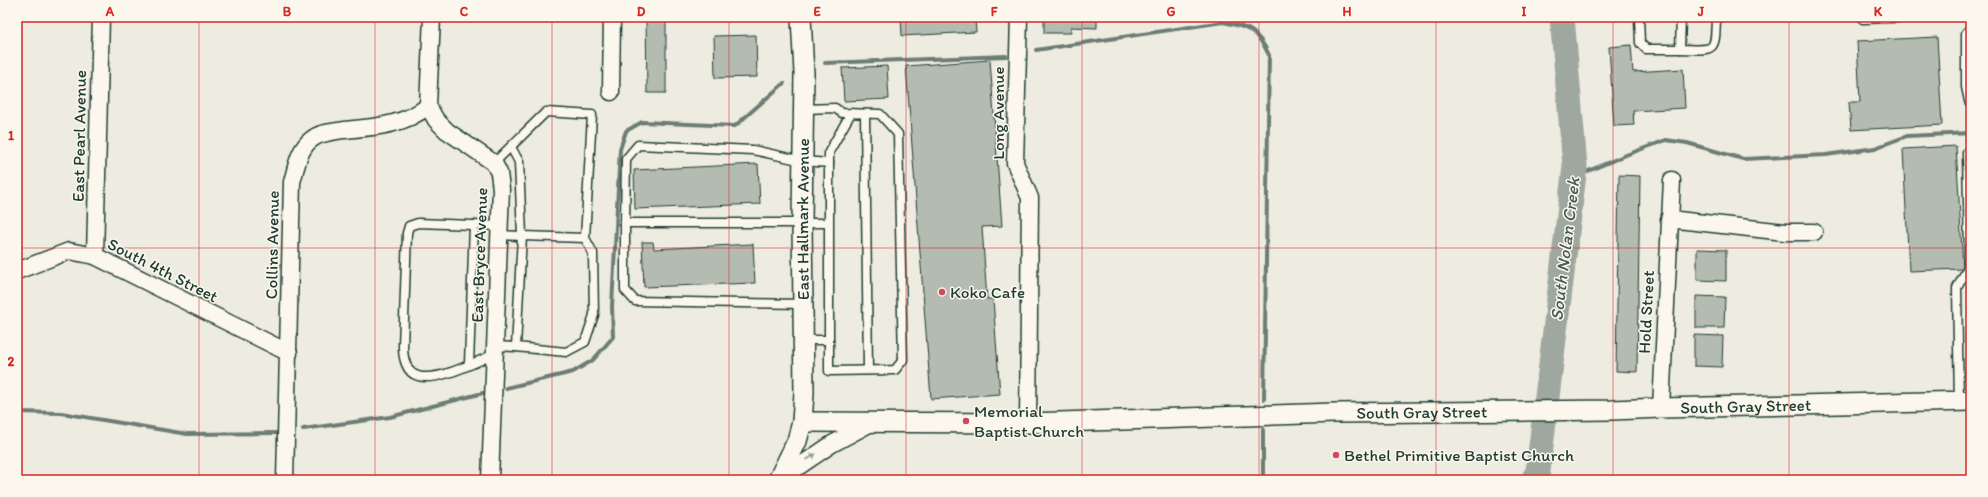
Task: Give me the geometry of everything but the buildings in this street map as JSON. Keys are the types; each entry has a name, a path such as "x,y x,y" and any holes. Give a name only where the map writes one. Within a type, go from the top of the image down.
{"street":[{"name":"East Pearl Avenue","path":"95,256 101,17"},
{"path":"428,106 432,17"},
{"path":"611,92 612,17"},
{"name":"East Hallmark Avenue","path":"779,480 796,441 802,422 804,393 802,222 804,73 801,17"},
{"name":"Long Avenue","path":"1019,17 1015,163 1030,198 1028,423"},
{"name":"East Bryce Avenue","path":"428,106 436,120 447,131 494,163 499,173 501,189 500,231 490,480"},
{"name":"Collins Avenue","path":"285,480 292,182 302,150 312,139 323,133 391,125 417,115 428,106"},
{"name":"Hold Street","path":"1661,408 1672,180"},
{"path":"1669,219 1785,232 1814,232"},
{"name":"South 4th Street","path":"17,271 69,251 95,256 289,353"},
{"name":"South Gray Street","path":"802,422 1028,423 1335,413 1612,410 1965,401"},
{"name":"South Gray Street","path":"779,480 832,444 873,422"}],"lane":[{"path":"1639,17 1640,43 1646,49 1706,50 1711,48 1715,42 1716,17"},
{"path":"1680,17 1680,49"},
{"path":"1863,17 1864,19 1916,17"},
{"path":"1971,28 1966,33 1966,86 1969,101 1971,101"},
{"path":"804,109 835,108 842,113 852,113 865,114 880,114 898,134 903,360 895,370 829,371 829,152 852,113"},
{"path":"494,163 546,112 592,115 585,238 593,253 594,315 585,342 566,352 516,348 495,350 469,364 445,374 418,376 408,368 402,347 408,228 418,223 474,225 522,236 585,238"},
{"path":"865,114 868,370"},
{"path":"803,304 635,301 625,290 626,159 638,145 753,150 803,161 829,162"},
{"path":"511,147 519,162 522,236 516,348"},
{"path":"1965,401 1957,288 1968,267 1970,256 1967,152 1971,152"},
{"path":"625,223 829,223"},
{"path":"469,364 474,225"},
{"path":"804,340 829,340"}],"waterway":[{"name":"South Nolan Creek","path":"1533,480 1538,471 1575,166 1562,17"},
{"path":"1036,50 1223,22 1246,28 1256,35 1265,47 1269,55 1264,399"},
{"path":"825,63 1006,56"},
{"path":"506,388 573,372 593,360 613,337 612,306 620,149 626,131 642,122 735,126 784,83"},
{"path":"1574,177 1666,140 1687,143 1743,159 1826,155 1875,148 1907,136 1971,133"},
{"path":"303,429 390,417 483,393"},
{"path":"17,412 61,413 187,434 276,433"},
{"path":"1263,429 1263,480"}],"place":[{"name":"Koko Cafe","path":"942,292"},
{"name":"Memorial Baptist Church","path":"966,421"},
{"name":"Bethel Primitive Baptist Church","path":"1336,455"}]}
